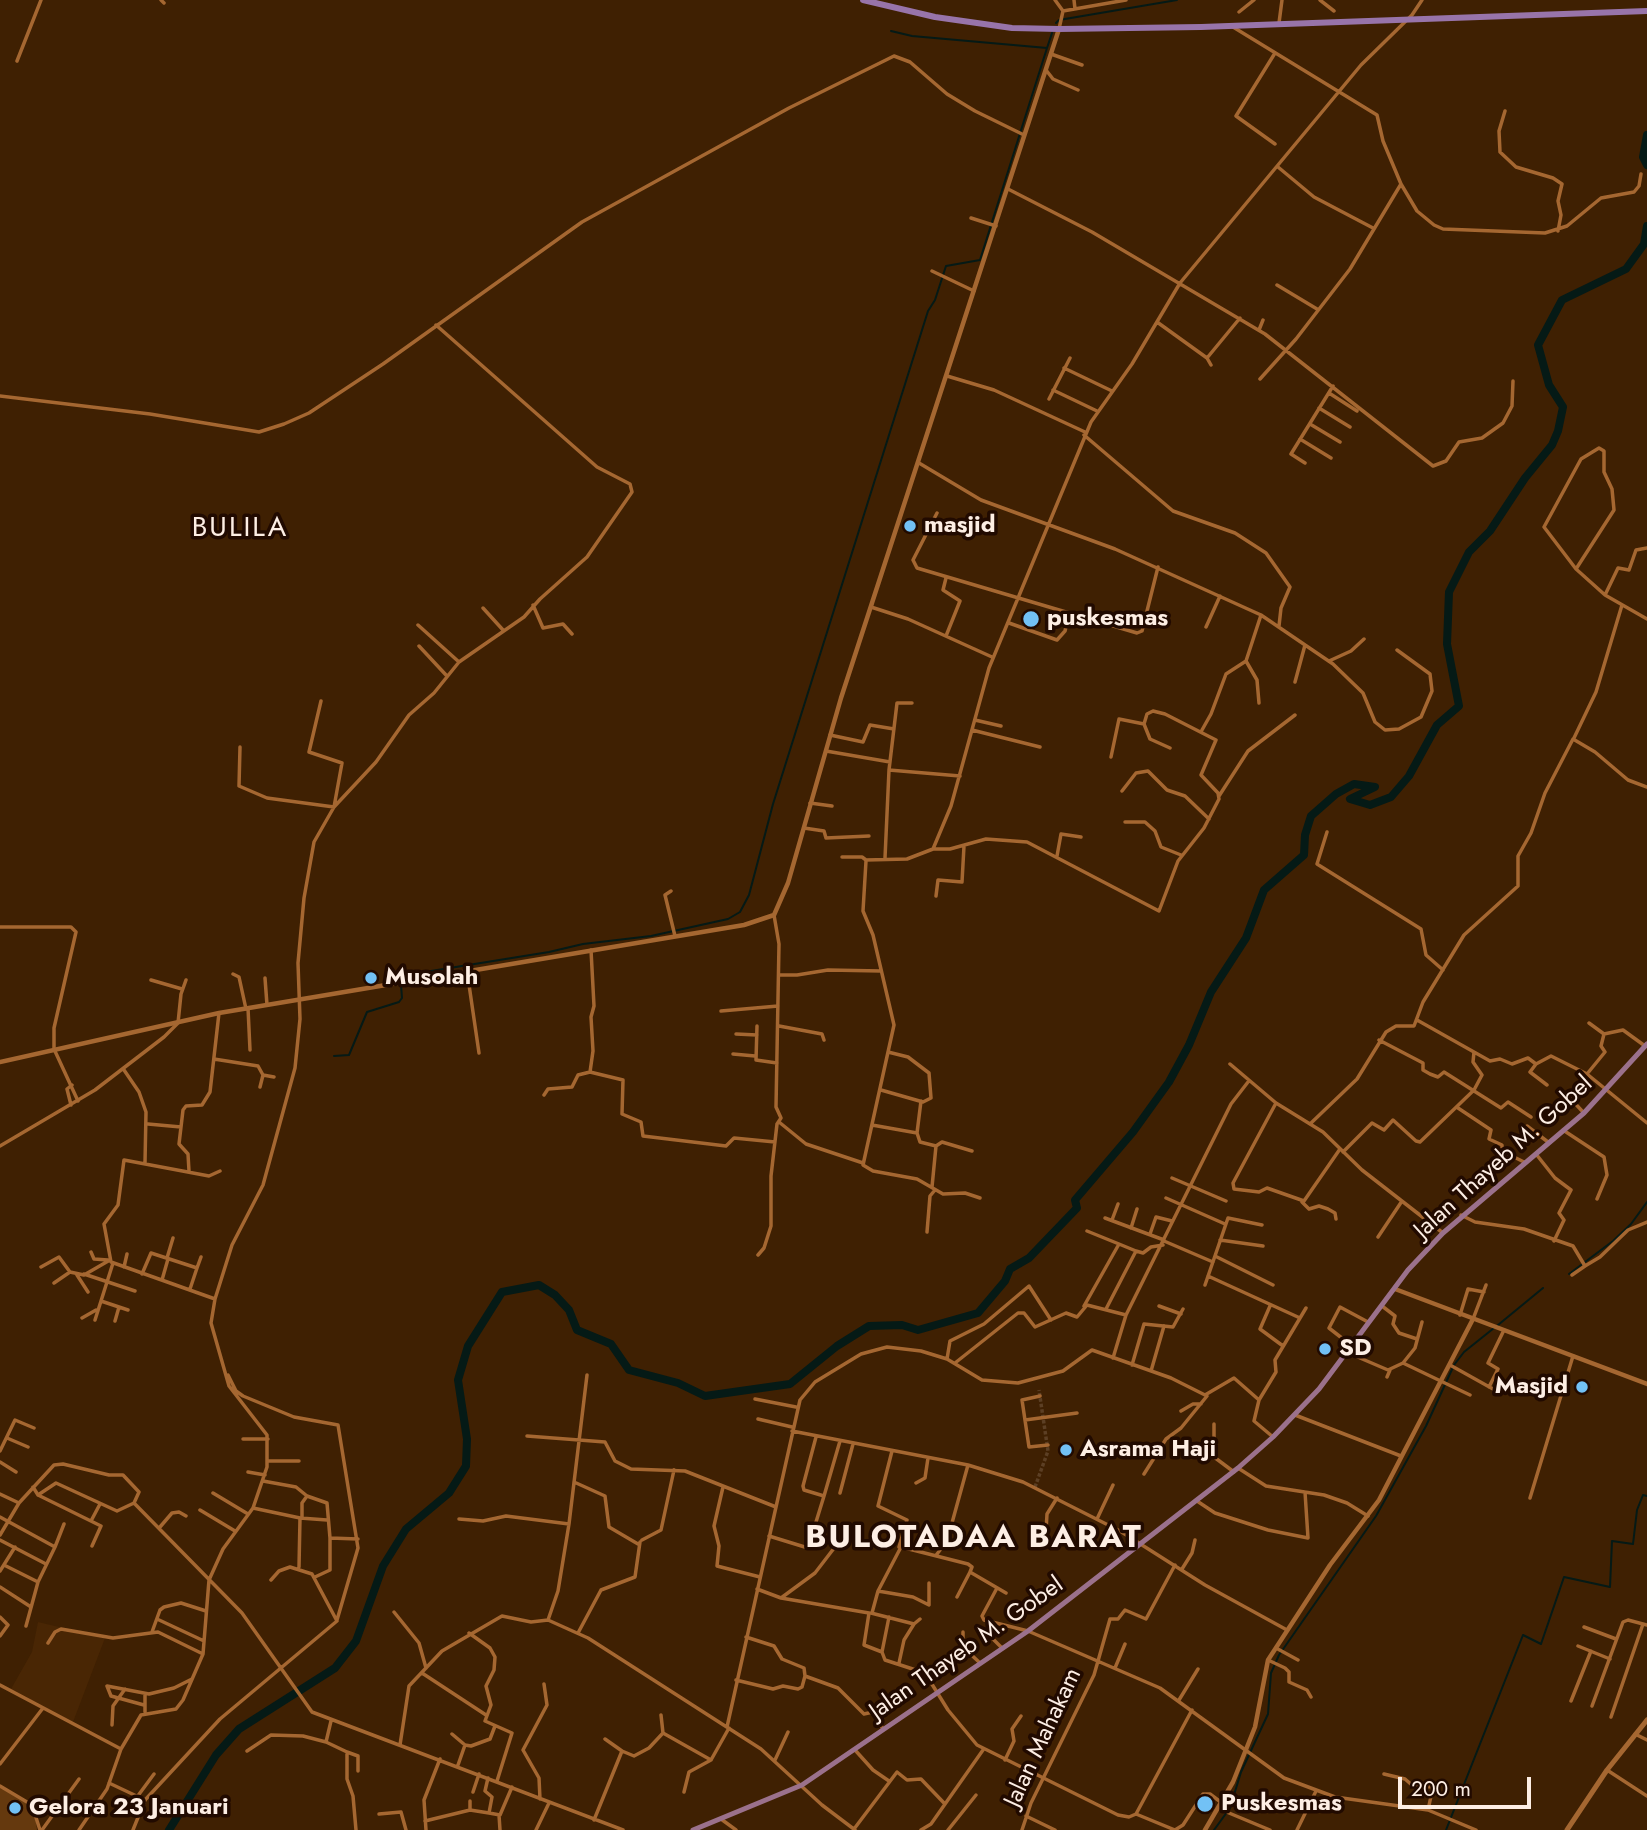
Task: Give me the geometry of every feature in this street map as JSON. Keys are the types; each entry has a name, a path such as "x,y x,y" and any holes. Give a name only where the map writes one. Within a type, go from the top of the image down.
{"highway":[{"path":"863,0 935,17 1012,28 1279,25 1647,11"}],"main road":[{"name":"Jalan Thayeb M. Gobel","path":"693,1830 802,1785 855,1750 1028,1631 1236,1470 1295,1415 1443,1233 1524,1161 1584,1113 1646,1045"},
{"path":"1567,1830 1607,1770 1647,1720"}],"street":[{"path":"17,61 41,0"},
{"path":"758,1255 764,1248 772,1226 771,1176 778,1122 779,975 778,925 774,915 788,883 830,735 1060,26 1063,14 1055,0"},
{"path":"1074,0 1075,9"},
{"path":"1063,14 1075,9 1123,0"},
{"path":"1239,12 1254,0"},
{"path":"1279,25 1282,0"},
{"path":"1320,0 1334,11"},
{"path":"933,849 946,820 960,776 993,657 1097,411 1132,364 1180,283 1361,65 1407,20 1422,0"},
{"path":"1233,26 1379,118 1383,141 1401,184 1417,211 1443,229 1558,231 1601,198 1637,191 1641,174"},
{"path":"1275,53 1236,116 1275,144"},
{"path":"1051,54 1082,65"},
{"path":"0,396 262,431 298,418 320,406 582,222 746,130 889,57 903,58 947,94 1023,134"},
{"path":"1046,70 1053,79 1078,90"},
{"path":"1505,111 1499,131 1500,152 1516,167 1553,178 1562,184 1558,231"},
{"path":"1278,167 1323,202 1374,228"},
{"path":"1260,379 1350,269 1401,184"},
{"path":"1008,190 1083,227 1259,330 1287,349 1396,439 1435,467 1446,461 1459,442 1482,438 1503,423 1512,406 1513,381"},
{"path":"971,218 996,226"},
{"path":"932,271 974,291"},
{"path":"1277,285 1317,309"},
{"path":"1207,358 1240,318"},
{"path":"1259,330 1263,320"},
{"path":"1157,322 1207,358 1211,365"},
{"path":"240,747 239,786 267,798 334,807 353,790 402,724 434,693 459,662 524,617 533,605 587,558 633,488 597,467 436,325"},
{"path":"1049,399 1070,358"},
{"path":"1064,368 1112,391"},
{"path":"947,376 994,390 1085,434 1172,511 1235,533 1266,553 1290,587 1279,626"},
{"path":"1305,463 1291,454 1333,386"},
{"path":"1054,390 1097,411"},
{"path":"1329,393 1357,411"},
{"path":"1319,408 1350,427"},
{"path":"1310,424 1340,442"},
{"path":"1300,439 1331,458"},
{"path":"1576,569 1614,510 1612,489 1604,472 1604,452 1599,448 1581,459 1544,527 1576,569 1605,595 1647,619"},
{"path":"919,463 981,500 1158,567 1261,615 1329,661 1363,693 1375,722 1385,730 1393,731 1421,717 1432,691 1430,674 1397,650"},
{"path":"937,513 912,564 947,578 1140,634 1158,567"},
{"path":"1605,595 1618,568 1629,570 1636,550 1647,548"},
{"path":"946,636 960,604 960,599 943,590 947,578"},
{"path":"1206,627 1220,596"},
{"path":"533,605 543,628 563,624 572,634"},
{"path":"1310,1124 1354,1083 1379,1040 1393,1027 1410,1028 1417,1020 1423,1002 1464,935 1518,886 1518,856 1531,833 1545,793 1596,692 1622,606"},
{"path":"872,607 993,657"},
{"path":"483,608 503,630"},
{"path":"1009,623 1058,640 1065,631 1069,614"},
{"path":"1202,730 1226,674 1246,661 1261,615"},
{"path":"418,625 459,662"},
{"path":"1329,661 1351,651 1364,639"},
{"path":"1295,682 1306,645"},
{"path":"419,646 446,676"},
{"path":"1246,661 1258,680 1259,703"},
{"path":"79,1830 109,1783 121,1749 133,1726 145,1712 176,1709 193,1678 203,1654 209,1580 235,1531 253,1508 265,1475 268,1439 263,1428 234,1395 211,1323 215,1299 232,1245 263,1185 283,1121 298,1056 298,963 311,855 334,807 342,763 309,752 321,701"},
{"path":"885,858 890,762 898,702 912,703"},
{"path":"1170,748 1150,738 1144,724 1147,714 1157,711 1194,731 1202,730 1216,740 1201,777 1219,796"},
{"path":"842,857 862,857 866,860 913,858 933,849 945,850 986,839 1021,841 1056,856 1157,911 1162,907 1181,855 1209,819 1219,796 1248,751 1295,715"},
{"path":"1111,757 1119,719 1144,724"},
{"path":"975,720 1001,726"},
{"path":"830,735 863,742 870,725 894,729"},
{"path":"972,730 1040,747"},
{"path":"1573,739 1595,752 1628,780 1647,788"},
{"path":"826,751 890,762"},
{"path":"890,770 960,776"},
{"path":"1122,790 1136,773 1148,771 1167,790 1185,796 1209,819"},
{"path":"810,803 832,806"},
{"path":"1125,821 1145,822 1155,831 1161,847 1181,855"},
{"path":"802,827 824,831 826,838 869,836"},
{"path":"1327,832 1317,864 1421,929 1425,953 1443,970"},
{"path":"1056,856 1061,834 1081,837"},
{"path":"936,896 938,880 961,883 964,846"},
{"path":"863,1163 881,1090 894,1019 873,935 863,911 866,860"},
{"path":"671,891 666,895 675,934"},
{"path":"0,1062 219,1013 675,934 744,925 774,915"},
{"path":"0,927 71,927 76,932 54,1028 54,1049 78,1101"},
{"path":"590,1073 593,1051 591,1017 594,1006 591,950"},
{"path":"779,975 828,970 881,971"},
{"path":"467,971 478,1053"},
{"path":"233,974 239,977 247,1008 250,1050"},
{"path":"265,978 267,1005"},
{"path":"150,980 182,989"},
{"path":"0,1146 78,1101 124,1070 178,1023 182,989 187,981"},
{"path":"721,1011 779,1006"},
{"path":"189,1171 188,1154 179,1147 184,1107 202,1105 210,1092 219,1013"},
{"path":"1417,1020 1490,1060 1512,1064 1526,1058 1535,1064"},
{"path":"1589,1023 1604,1034 1623,1030 1646,1045"},
{"path":"757,1026 756,1060 777,1063"},
{"path":"779,1026 822,1034 824,1040"},
{"path":"736,1034 757,1035"},
{"path":"1587,1074 1605,1052 1601,1046 1604,1034"},
{"path":"1379,1040 1423,1063 1424,1071 1437,1077 1444,1072 1501,1108 1508,1102 1531,1117"},
{"path":"881,1090 927,1102 931,1098 930,1074 908,1057 888,1052"},
{"path":"1302,1202 1341,1151 1372,1123 1384,1130 1393,1120 1419,1142 1458,1108 1482,1076 1474,1063 1474,1052"},
{"path":"733,1054 756,1056"},
{"path":"1547,1084 1530,1072 1535,1064 1551,1056 1587,1074 1647,1123"},
{"path":"215,1059 251,1063 260,1067 263,1075 260,1087"},
{"path":"1230,1064 1248,1082 1310,1124 1443,1233"},
{"path":"124,1070 142,1099 147,1124 145,1164"},
{"path":"544,1095 548,1089 572,1087 578,1075 590,1073 623,1080 622,1114 642,1122 643,1136 726,1146 734,1139 775,1142"},
{"path":"263,1075 275,1077"},
{"path":"1113,1358 1126,1315 1164,1242 1189,1185 1231,1104 1248,1082"},
{"path":"71,1105 66,1089 72,1085"},
{"path":"1567,1096 1584,1113"},
{"path":"921,1101 917,1133 920,1142 936,1146 942,1142 972,1151"},
{"path":"1276,1103 1231,1186 1241,1191 1262,1191 1267,1188 1302,1202 1309,1209 1319,1206 1328,1209 1335,1213 1336,1219"},
{"path":"1458,1108 1491,1130 1489,1139 1502,1145 1502,1150 1524,1161"},
{"path":"778,1122 806,1144 863,1163 873,1171 917,1179 943,1194 965,1193 980,1198"},
{"path":"147,1124 181,1127"},
{"path":"872,1125 917,1133"},
{"path":"1527,1126 1548,1142"},
{"path":"1563,1130 1604,1157 1607,1175 1597,1199"},
{"path":"927,1232 936,1146"},
{"path":"1535,1152 1555,1178 1571,1190 1559,1213 1563,1220 1554,1241"},
{"path":"95,1320 112,1262 104,1224 118,1205 122,1161 213,1176 220,1171"},
{"path":"1172,1178 1226,1201"},
{"path":"1166,1198 1225,1224"},
{"path":"1378,1237 1402,1201"},
{"path":"1112,1220 1118,1204"},
{"path":"1131,1228 1137,1209"},
{"path":"1461,1215 1475,1222 1524,1229 1573,1246 1583,1264"},
{"path":"1150,1234 1158,1216 1172,1221"},
{"path":"1105,1217 1213,1262"},
{"path":"1205,1285 1228,1218 1262,1224"},
{"path":"1572,1275 1583,1264 1600,1257 1628,1230 1647,1222"},
{"path":"1087,1231 1143,1252 1164,1242"},
{"path":"162,1280 173,1238"},
{"path":"1220,1240 1263,1246"},
{"path":"955,1363 1018,1313 1024,1313 1033,1327 1066,1313 1077,1317 1119,1244"},
{"path":"1106,1309 1136,1251"},
{"path":"91,1252 94,1259 112,1262 215,1299"},
{"path":"124,1267 127,1254"},
{"path":"142,1275 149,1254 197,1268"},
{"path":"41,1267 59,1256 70,1272"},
{"path":"1214,1256 1273,1284"},
{"path":"190,1289 201,1257"},
{"path":"84,1275 112,1262"},
{"path":"54,1283 70,1272 135,1291"},
{"path":"76,1273 88,1292"},
{"path":"1208,1276 1300,1318"},
{"path":"947,1359 950,1342 984,1324 1031,1285 1051,1320"},
{"path":"1205,1830 1248,1754 1259,1714 1268,1660 1279,1650 1287,1630 1329,1565 1390,1483 1401,1455 1444,1383 1486,1285"},
{"path":"1395,1289 1647,1384"},
{"path":"1460,1315 1468,1289 1484,1292"},
{"path":"101,1301 128,1310"},
{"path":"1084,1306 1126,1315"},
{"path":"1132,1365 1144,1324 1175,1326 1182,1312 1158,1306"},
{"path":"1270,1306 1260,1329 1284,1346"},
{"path":"1382,1306 1400,1319"},
{"path":"115,1321 120,1307"},
{"path":"1352,1346 1329,1328 1340,1307 1369,1322"},
{"path":"1273,1437 1254,1421 1259,1400 1276,1372 1274,1363 1306,1308"},
{"path":"82,1318 98,1309"},
{"path":"1395,1316 1393,1324 1399,1333 1417,1339"},
{"path":"1387,1377 1390,1370 1403,1363 1415,1348 1422,1322"},
{"path":"1151,1371 1164,1326"},
{"path":"1452,1366 1491,1388 1498,1369 1488,1363 1504,1330"},
{"path":"684,1792 689,1772 711,1760 728,1728 736,1680 796,1407 815,1382 869,1351 887,1348 907,1349 947,1359 982,1380 1018,1383 1063,1371 1091,1350 1151,1371 1207,1396"},
{"path":"1346,1352 1362,1362 1390,1370"},
{"path":"1530,1498 1573,1356"},
{"path":"1403,1363 1470,1395"},
{"path":"133,1830 145,1800 220,1719 337,1621 357,1556 358,1539 337,1424 294,1417 243,1396 236,1391 225,1370"},
{"path":"548,1619 558,1591 569,1524 587,1375"},
{"path":"1144,1474 1166,1439 1207,1396 1233,1378 1259,1400"},
{"path":"1040,1396 1023,1399 1029,1447 1048,1445"},
{"path":"755,1399 796,1407"},
{"path":"1181,1411 1201,1404"},
{"path":"1025,1420 1077,1413"},
{"path":"1295,1415 1401,1455"},
{"path":"758,1419 816,1437 968,1465 1023,1482 1142,1544 1287,1630"},
{"path":"0,1451 15,1420 34,1428"},
{"path":"1214,1424 1214,1457 1266,1486 1341,1500 1368,1516"},
{"path":"527,1436 605,1442 615,1461 631,1469 660,1472 674,1470 776,1507"},
{"path":"816,1437 803,1486 804,1490 824,1496"},
{"path":"7,1438 28,1447"},
{"path":"243,1439 268,1439"},
{"path":"769,1536 808,1548 840,1441"},
{"path":"840,1493 853,1444"},
{"path":"882,1652 864,1645 878,1591 899,1547 906,1519 878,1506 892,1451"},
{"path":"916,1483 925,1478 928,1458"},
{"path":"267,1461 299,1461"},
{"path":"0,1462 16,1472"},
{"path":"38,1495 56,1483 120,1512 134,1503 139,1492 122,1475 109,1475 63,1464 54,1465 19,1503 0,1537 46,1564"},
{"path":"937,1554 947,1541 968,1465"},
{"path":"578,1633 601,1590 635,1577 640,1542 662,1528 674,1470"},
{"path":"248,1472 265,1475"},
{"path":"262,1481 296,1487 307,1496 327,1503 330,1570 315,1577"},
{"path":"574,1482 606,1496 609,1527 640,1542"},
{"path":"1097,1519 1113,1485"},
{"path":"33,1487 38,1495 102,1527 92,1546"},
{"path":"723,1487 714,1526 719,1546 717,1566 760,1577"},
{"path":"1196,1501 1215,1513 1268,1530 1308,1538 1305,1492"},
{"path":"213,1493 248,1514"},
{"path":"0,1494 19,1503"},
{"path":"299,1567 302,1503 307,1496"},
{"path":"1046,1531 1047,1514 1057,1498"},
{"path":"134,1503 248,1619 306,1706 331,1721 458,1765 623,1830"},
{"path":"91,1521 100,1504"},
{"path":"253,1508 301,1518 327,1520"},
{"path":"200,1510 235,1531"},
{"path":"160,1527 172,1513 179,1512 186,1516"},
{"path":"459,1519 483,1521 506,1516 569,1524"},
{"path":"0,1517 55,1546"},
{"path":"26,1626 38,1582 64,1524"},
{"path":"330,1538 358,1539"},
{"path":"1182,1569 1192,1553 1195,1540"},
{"path":"781,1598 815,1573 838,1543"},
{"path":"0,1571 15,1547"},
{"path":"899,1547 937,1554 971,1565 957,1597"},
{"path":"4,1565 38,1582"},
{"name":"Jalan Mahakam","path":"1022,1830 1026,1816 1098,1662 1110,1619 1118,1619 1125,1610 1146,1619 1175,1565"},
{"path":"271,1580 281,1570 299,1567 315,1577 320,1595 337,1621"},
{"path":"970,1572 1006,1594"},
{"path":"878,1591 914,1597 929,1605 929,1583"},
{"path":"0,1587 31,1607"},
{"path":"997,1588 982,1618 993,1624 1028,1631 1115,1668 1180,1700 1248,1754 1278,1774 1316,1791 1349,1800 1428,1810 1476,1830"},
{"path":"757,1589 781,1598 871,1613 914,1624"},
{"path":"152,1632 161,1608 180,1603 206,1611"},
{"path":"394,1612 419,1643 426,1668"},
{"path":"400,1745 408,1689 442,1651 502,1616 531,1622 548,1619 578,1633 775,1760 854,1830 898,1771 907,1780 921,1779 944,1804"},
{"path":"0,1617 8,1625 0,1636"},
{"path":"889,1617 882,1652 884,1659 925,1673 971,1739 983,1750 1118,1815 1129,1817 1136,1814 1192,1710"},
{"path":"157,1619 204,1641"},
{"path":"899,1663 904,1640 920,1619"},
{"path":"1592,1706 1624,1620 1645,1625 1611,1717"},
{"path":"993,1624 988,1634 1002,1648"},
{"path":"1584,1627 1616,1639"},
{"path":"48,1643 55,1632 61,1629 113,1638 152,1632 203,1654"},
{"path":"963,1632 963,1647 980,1663"},
{"path":"469,1633 490,1648 495,1657 494,1669 486,1686 491,1704 486,1722 512,1733 497,1781"},
{"path":"736,1680 773,1689 783,1686 798,1689 802,1687 805,1676 804,1668 782,1660 772,1644 747,1637"},
{"path":"1115,1668 1125,1644"},
{"path":"1578,1646 1610,1659"},
{"path":"1279,1650 1298,1660"},
{"path":"1571,1701 1591,1651"},
{"path":"1268,1660 1288,1671 1289,1682 1307,1690 1311,1697"},
{"path":"1180,1700 1198,1670"},
{"path":"422,1673 486,1715"},
{"path":"805,1676 838,1688 864,1714 873,1713 883,1729"},
{"path":"144,1705 117,1698 107,1692 107,1686 145,1693 174,1688 193,1678"},
{"path":"540,1799 539,1778 523,1750 547,1705 544,1684"},
{"path":"0,1685 121,1749"},
{"path":"112,1725 113,1706 125,1689"},
{"path":"145,1693 145,1712"},
{"path":"0,1764 43,1708"},
{"path":"605,1740 635,1756 649,1748 663,1733 661,1716"},
{"path":"1005,1760 1014,1741 1012,1729 1021,1716"},
{"path":"326,1742 331,1721"},
{"path":"465,1745 490,1739 495,1726"},
{"path":"775,1760 788,1732"},
{"path":"663,1733 711,1760"},
{"path":"452,1734 465,1745"},
{"path":"1635,1734 1647,1740"},
{"path":"247,1751 271,1735 303,1736 357,1755 358,1771"},
{"path":"458,1765 465,1745"},
{"path":"855,1750 873,1770 889,1781"},
{"path":"921,1830 930,1826 983,1750"},
{"path":"594,1820 622,1751"},
{"path":"347,1752 347,1779 353,1796 356,1830"},
{"path":"426,1830 424,1800 440,1759"},
{"path":"1607,1770 1647,1796"},
{"path":"137,1797 154,1774"},
{"path":"473,1792 479,1774"},
{"path":"1384,1774 1405,1779 1413,1786 1433,1787 1428,1810"},
{"path":"488,1778 485,1791 492,1797 489,1813"},
{"path":"41,1830 79,1779"},
{"path":"109,1783 145,1800"},
{"path":"0,1786 32,1805 41,1830"},
{"path":"500,1830 499,1815 512,1787"},
{"path":"1297,1830 1316,1791"},
{"path":"1136,1814 1177,1829 1203,1794 1210,1794 1228,1812 1270,1830"},
{"path":"948,1830 976,1795"},
{"path":"470,1801 470,1810"},
{"path":"537,1830 549,1803"},
{"path":"425,1821 470,1810 499,1815"},
{"path":"379,1814 401,1812 406,1830"},
{"path":"1026,1816 1055,1830"},
{"path":"721,1819 736,1830"},
{"path":"930,1826 935,1830"}],"shaded area":[{"path":"38,1622 105,1638 73,1722 11,1689 32,1652"},
{"name":"Gelora 23 Januari","path":"0,1786 27,1802 35,1813 37,1830 0,1830"}],"waterway":[{"path":"1056,23 1059,20 1177,0"},
{"path":"891,31 912,36 1047,48 1052,33"},
{"path":"401,980 400,976 583,944 651,936 728,919 740,912 749,895 773,804 928,311 935,300 946,266 980,260 1047,48"},
{"path":"1647,135 1643,157 1647,165"},
{"path":"169,1830 216,1755 239,1729 335,1668 356,1641 383,1566 406,1529 449,1493 466,1466 467,1439 458,1380 468,1346 502,1292 539,1285 555,1295 569,1310 577,1330 611,1344 629,1370 678,1383 705,1396 790,1384 837,1346 869,1326 902,1325 918,1330 978,1313 1005,1281 1010,1269 1029,1258 1077,1208 1075,1200 1133,1132 1169,1082 1189,1045 1211,992 1246,938 1264,890 1304,855 1305,835 1311,816 1336,794 1354,784 1375,787 1350,799 1370,805 1391,797 1409,776 1437,725 1459,706 1447,644 1449,592 1469,552 1490,531 1525,478 1552,445 1558,431 1563,407 1549,385 1538,345 1562,300 1626,269 1644,244 1647,226"},
{"path":"334,1056 349,1055 367,1012 399,1002 402,998 401,985"},
{"path":"1569,1274 1613,1241 1631,1224 1647,1202"},
{"path":"1498,1325 1543,1288"},
{"path":"1214,1830 1230,1808 1241,1772 1268,1714 1271,1673 1279,1655 1376,1516 1426,1426 1454,1365 1464,1352 1494,1328"},
{"path":"1446,1830 1523,1635 1541,1644 1564,1577 1610,1587 1612,1541 1633,1544 1637,1510 1643,1495 1647,1496"}],"tunnel":[{"path":"1035,1487 1048,1451 1039,1390"}],"place":[{"name":"masjid","path":"910,526"},
{"name":"puskesmas","path":"1031,619"},
{"name":"Musolah","path":"371,978"},
{"name":"SD","path":"1325,1349"},
{"name":"Masjid","path":"1582,1387"},
{"name":"Asrama Haji","path":"1066,1450"},
{"name":"Puskesmas","path":"1205,1804"},
{"name":"Gelora 23 Januari","path":"15,1808"}],"district":[{"name":"BULILA","path":"240,529"},
{"name":"BULOTADAA BARAT","path":"974,1539"}]}
